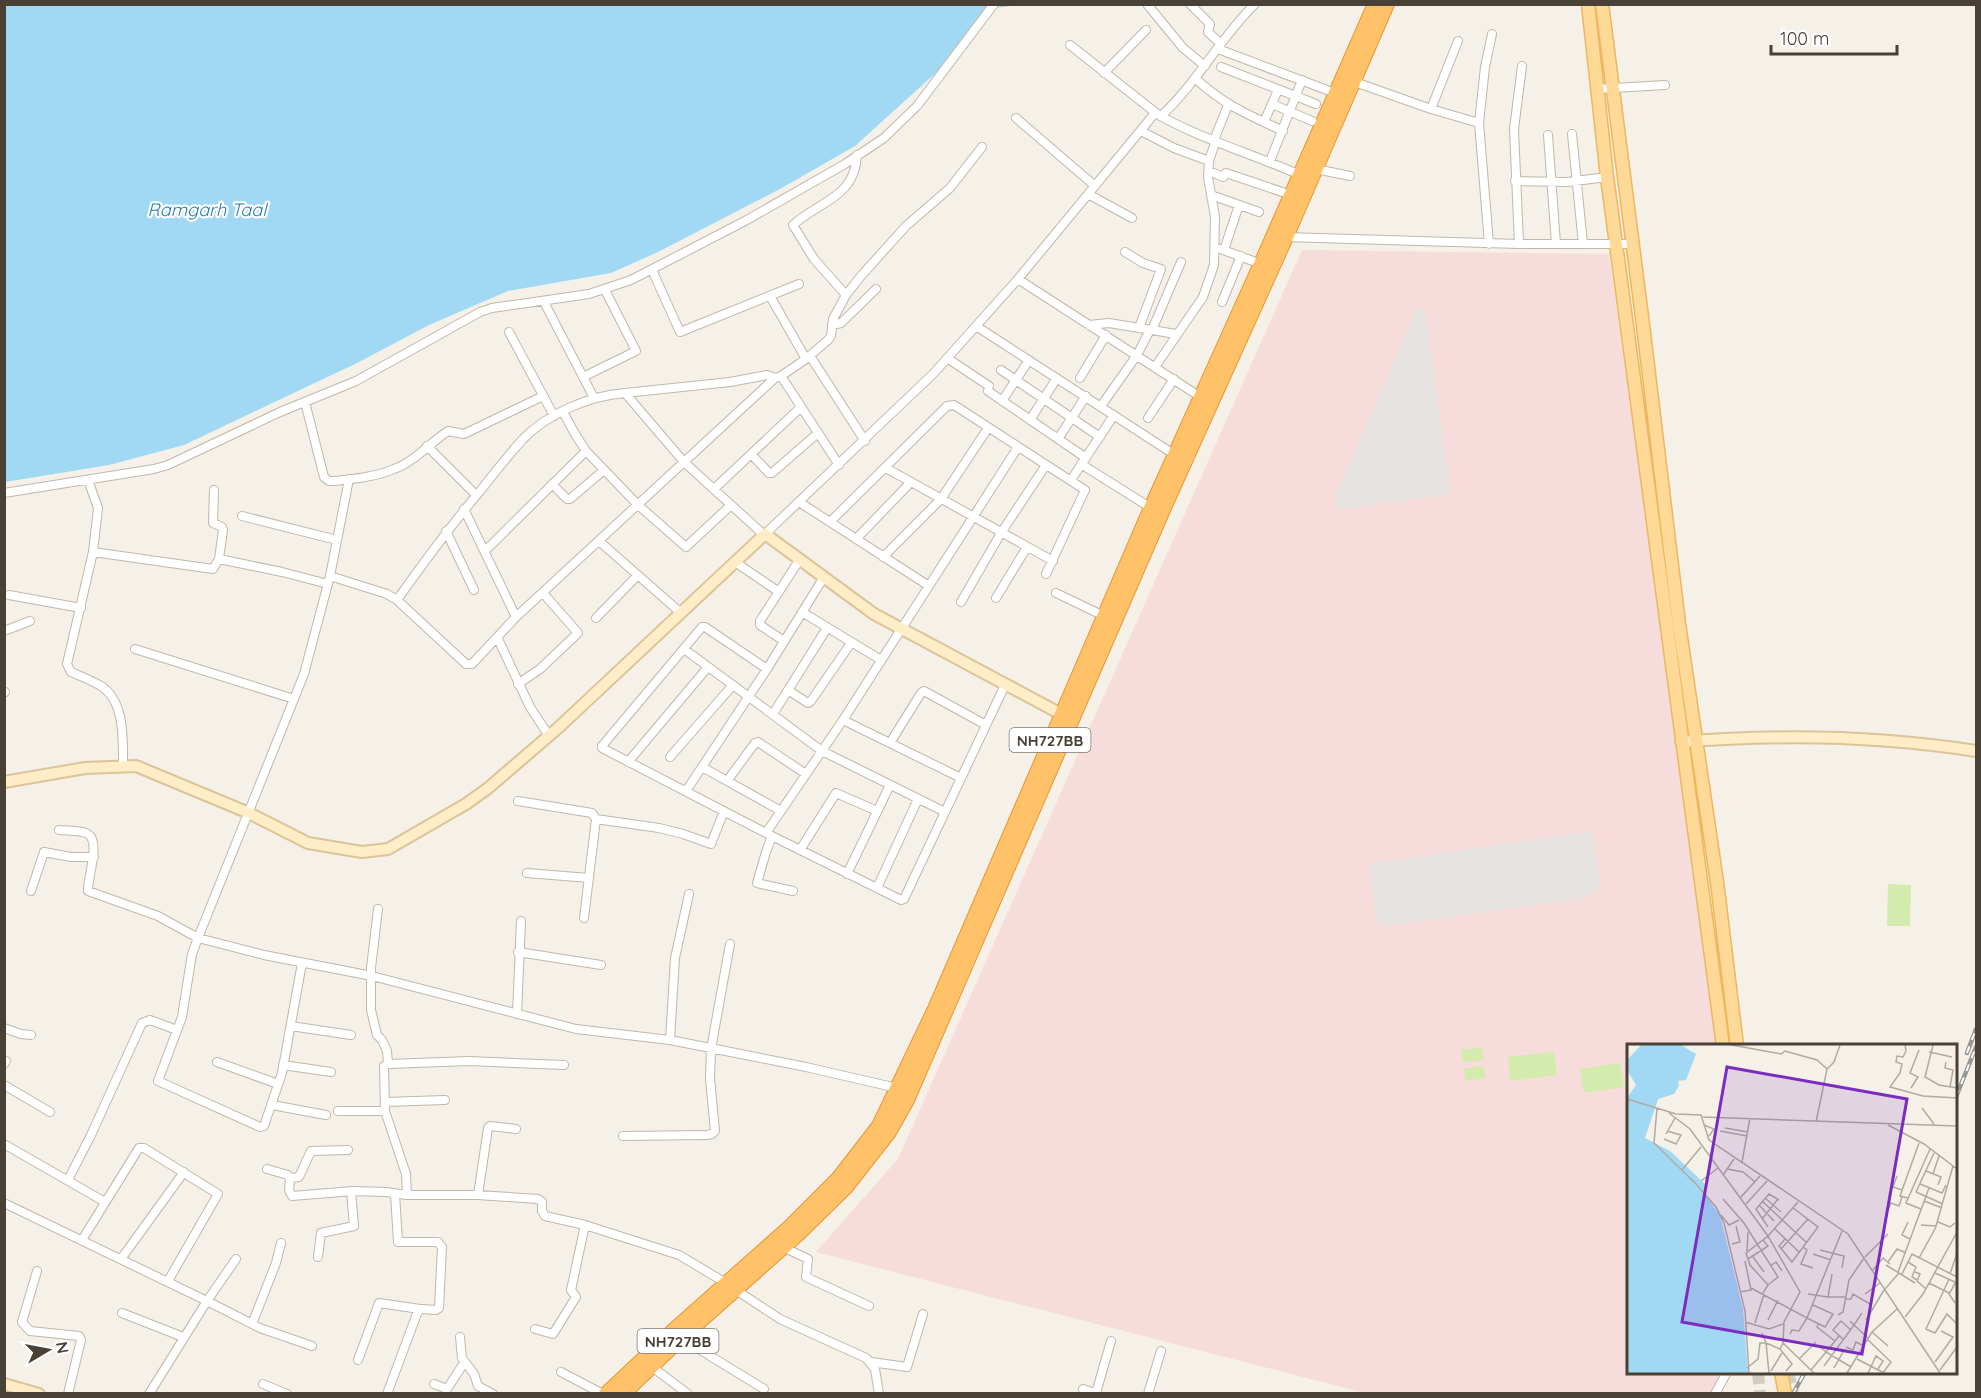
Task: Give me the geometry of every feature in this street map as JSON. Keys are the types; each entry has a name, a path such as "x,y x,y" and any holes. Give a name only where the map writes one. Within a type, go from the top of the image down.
{"highway":[{"name":"NH727BB","path":"623,1394 838,1179 879,1126 935,1009 1151,508 1261,264 1280,235 1316,168 1375,4"},
{"name":"NH727BB","path":"605,1394 731,1286 783,1248 846,1187 889,1132 907,1100 1280,235 1291,195 1335,93 1347,80 1387,4"}],"main road":[{"path":"1588,4 1607,177 1724,1044"},
{"path":"1602,4 1695,741 1717,882 1737,1044"},
{"path":"1781,1374 1785,1394"}],"street":[{"path":"4,493 168,465 280,412 356,381 480,312 492,308 544,302 605,290 668,263 804,188 884,138 917,106 994,4"},
{"path":"1147,4 1183,48 1205,66"},
{"path":"1190,4 1210,24 1208,32 1220,46 1269,68 1335,93"},
{"path":"4,782 85,768 136,766 249,813 308,843 362,852 388,849 466,804 549,736 865,441 948,358 1018,279 1141,131 1196,79 1241,18 1255,4"},
{"path":"1104,73 1146,30"},
{"path":"1489,243 1479,123 1485,67 1492,34"},
{"path":"1431,109 1458,41"},
{"path":"1070,45 1159,114 1188,131 1216,140 1300,175"},
{"path":"1519,244 1514,129 1522,66"},
{"path":"1221,67 1316,104"},
{"path":"1263,83 1269,68"},
{"path":"1196,79 1215,97 1228,105 1283,130"},
{"path":"1270,162 1302,80"},
{"path":"1347,80 1479,123"},
{"path":"1597,89 1665,85"},
{"path":"1264,122 1278,90"},
{"path":"1155,367 1203,297 1215,260 1214,211 1209,161 1228,105"},
{"path":"1272,105 1312,121"},
{"path":"1016,118 1095,186"},
{"path":"1141,131 1174,148 1209,161"},
{"path":"1572,134 1582,244"},
{"path":"1548,135 1556,244"},
{"path":"219,559 329,580 387,594 397,600 468,665 472,664 498,639 516,617 684,462 778,377 828,340 831,336 832,325 846,296 906,226 950,188 982,147"},
{"path":"846,296 814,259 793,225 827,202 849,183 856,168 857,155"},
{"path":"1316,168 1350,176"},
{"path":"1209,171 1223,177 1226,173 1291,195"},
{"path":"1515,181 1607,177"},
{"path":"1088,194 1132,218"},
{"path":"1211,195 1259,212"},
{"path":"1224,250 1239,205"},
{"path":"1280,235 1519,244 1632,244"},
{"path":"1215,247 1261,264"},
{"path":"1125,252 1143,263 1161,269 1138,328"},
{"path":"1222,302 1241,256"},
{"path":"1101,406 1137,355 1151,330 1180,262"},
{"path":"654,269 681,332 799,284"},
{"path":"1018,279 1202,398"},
{"path":"832,325 841,323 876,289"},
{"path":"583,377 636,351 605,290"},
{"path":"770,296 865,441"},
{"path":"544,302 594,398"},
{"path":"1089,325 1109,323 1176,334"},
{"path":"976,326 1175,455"},
{"path":"508,332 554,416"},
{"path":"1080,378 1106,335"},
{"path":"948,358 1002,400 1058,439 1083,461 1151,508"},
{"path":"1002,400 1029,360"},
{"path":"1001,370 1100,437"},
{"path":"397,600 446,531 524,438 554,416 594,398 730,382 767,375 778,377 801,407 839,465"},
{"path":"1030,420 1057,378"},
{"path":"1148,418 1174,379"},
{"path":"625,393 684,462 764,535 874,615 1061,714"},
{"path":"305,402 324,477 329,481 367,477 395,469 411,460 448,431 464,434 543,396"},
{"path":"1058,439 1086,396"},
{"path":"830,522 949,405 954,405 1084,488 1046,574"},
{"path":"714,489 801,407"},
{"path":"563,412 574,435 586,451 638,505 687,547 731,505"},
{"path":"1071,480 1114,415"},
{"path":"883,556 941,499 988,428"},
{"path":"751,454 769,473 772,473 818,433"},
{"path":"427,446 476,495"},
{"path":"793,891 758,883 769,835 781,811 843,720 1018,447"},
{"path":"484,551 586,451"},
{"path":"961,602 1001,533 1046,465"},
{"path":"886,468 1053,561"},
{"path":"552,484 567,499 570,499 604,470"},
{"path":"302,963 283,1065 272,1105 262,1127 158,1081 182,1017 192,954 304,674 329,580 349,479"},
{"path":"88,480 98,508 93,552 67,664 71,672 102,687 114,701 121,725 123,765"},
{"path":"856,539 911,482"},
{"path":"93,552 213,569 219,559 223,530 222,527 213,523 214,490"},
{"path":"799,502 929,586"},
{"path":"464,509 516,617"},
{"path":"242,516 337,540"},
{"path":"446,531 474,590"},
{"path":"599,541 681,613"},
{"path":"996,598 1027,547"},
{"path":"784,641 759,623 800,559"},
{"path":"735,562 779,592"},
{"path":"596,618 638,575"},
{"path":"686,791 767,669 824,577"},
{"path":"518,684 540,669 578,633 543,593"},
{"path":"1056,593 1104,616"},
{"path":"9,595 81,608"},
{"path":"802,612 881,660"},
{"path":"4,631 30,621"},
{"path":"767,669 702,627 602,748 769,835 899,899 904,899 1005,685"},
{"path":"772,714 827,628"},
{"path":"498,639 518,684 537,720 549,736"},
{"path":"788,690 808,703 811,701 851,642"},
{"path":"135,649 294,699"},
{"path":"684,649 822,751 945,812"},
{"path":"628,762 708,667"},
{"path":"670,757 733,685"},
{"path":"890,743 924,691 986,725"},
{"path":"843,720 961,778"},
{"path":"1682,742 1774,738 1872,740 1923,743 1977,751"},
{"path":"727,781 758,742 806,774"},
{"path":"702,767 781,811"},
{"path":"847,874 890,784"},
{"path":"800,850 836,793 877,811"},
{"path":"877,888 918,798"},
{"path":"518,801 592,813 596,819 584,918"},
{"path":"596,819 659,828 711,844 724,811"},
{"path":"59,830 90,835 94,857 88,891 158,916 198,938 302,963 372,976 576,1029 670,1040 897,1088"},
{"path":"31,891 44,852 94,857"},
{"path":"527,873 589,878"},
{"path":"670,1040 675,958 689,894"},
{"path":"378,909 373,942 371,1011 373,1026 385,1045 388,1064"},
{"path":"517,1014 521,921"},
{"path":"623,1136 712,1134 715,1131 710,1078 711,1048 730,944"},
{"path":"518,952 602,965"},
{"path":"68,1180 96,1126 142,1023 150,1020 177,1030"},
{"path":"291,1026 351,1035"},
{"path":"4,1028 31,1035"},
{"path":"407,1195 406,1174 385,1111 383,1068 388,1064 489,1061 564,1065"},
{"path":"218,1062 278,1084"},
{"path":"283,1065 331,1072"},
{"path":"4,1085 51,1112"},
{"path":"385,1102 445,1100"},
{"path":"272,1105 326,1115"},
{"path":"338,1111 385,1111"},
{"path":"478,1195 488,1128 490,1126 516,1129"},
{"path":"4,1144 105,1202"},
{"path":"82,1240 141,1147 217,1192 218,1196 168,1281"},
{"path":"267,1169 288,1175 290,1178 299,1177 311,1151 348,1150"},
{"path":"121,1259 184,1172"},
{"path":"290,1178 289,1190 292,1196 351,1191 407,1195 538,1198 542,1202 542,1211 545,1216 585,1225 679,1255 780,1319 857,1353 871,1362 907,1367 922,1314"},
{"path":"318,1257 321,1233 354,1226 351,1191"},
{"path":"358,1360 379,1303 420,1309 436,1310 439,1308 441,1244 438,1242 398,1242 395,1194"},
{"path":"4,1203 168,1281 252,1324 312,1346"},
{"path":"535,1329 553,1334 576,1297 571,1290 585,1225"},
{"path":"252,1324 276,1263 281,1243"},
{"path":"783,1248 808,1259 806,1277 869,1306"},
{"path":"149,1394 183,1337 236,1259"},
{"path":"37,1271 22,1322 30,1331 79,1336 81,1341 68,1394"},
{"path":"387,1394 420,1309"},
{"path":"122,1313 183,1337"},
{"path":"460,1337 464,1363 474,1374 478,1386 493,1394"},
{"path":"681,1338 764,1389"},
{"path":"1083,1389 1097,1393 1111,1341"},
{"path":"1149,1394 1161,1351"},
{"path":"871,1362 878,1380 879,1394"},
{"path":"434,1384 447,1389 464,1363"},
{"path":"651,1366 688,1394"},
{"path":"561,1372 605,1394"},
{"path":"1715,1394 1726,1374"},
{"path":"4,1384 39,1394"},
{"path":"263,1384 287,1394"}],"shaded area":[{"path":"1302,250 1609,254 1719,1044 1627,1044 1627,1374 1726,1374 1717,1393 1365,1393 816,1252 898,1159"},
{"path":"1418,309 1425,310 1450,489 1446,495 1336,508 1335,496"},
{"path":"1592,831 1600,883 1598,889 1585,898 1382,926 1376,921 1369,864"}],"green space":[{"path":"1888,884 1911,885 1910,926 1887,926"},
{"path":"1482,1047 1484,1060 1463,1062 1461,1050"},
{"path":"1554,1052 1557,1075 1510,1081 1508,1057"},
{"path":"1620,1063 1624,1087 1584,1093 1580,1069"},
{"path":"1484,1066 1486,1078 1465,1081 1464,1069"}],"water":[{"name":"Ramgarh Taal","path":"5,5 1018,5 987,9 949,61 855,146 780,189 658,252 611,273 508,291 429,325 357,363 184,445 109,465 5,482"}],"tunnel":[{"path":"1758,1374 1760,1394"},
{"path":"1788,1374 1793,1394"}],"railway":[{"path":"1967,1053 1976,1029"},
{"path":"1957,1094 1976,1047"},
{"path":"1793,1394 1804,1374"}]}
